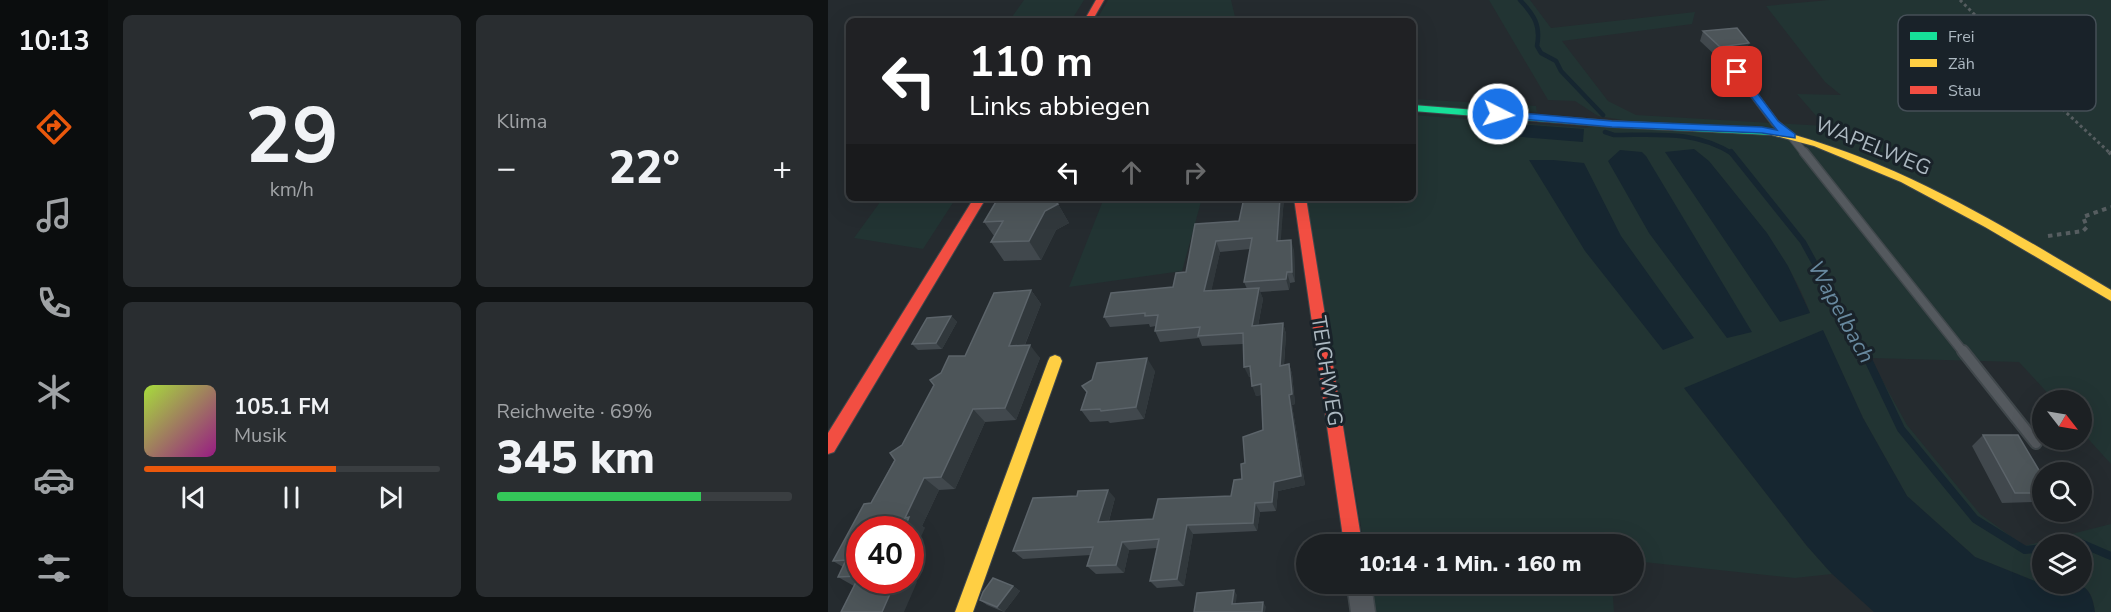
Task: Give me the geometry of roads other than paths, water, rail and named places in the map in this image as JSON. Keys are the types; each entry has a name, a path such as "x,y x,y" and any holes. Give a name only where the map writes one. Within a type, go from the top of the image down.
{"street":[{"path":"1090,18 1100,0"},
{"name":"WAPELWEG","path":"1416,108 1612,124 1762,130 1791,136 1869,163 1924,188 2111,296"},
{"path":"828,447 978,201"},
{"name":"TEICHWEG","path":"1300,201 1351,534"},
{"path":"964,612 1055,361"},
{"path":"1361,594 1364,612"}],"lane":[{"path":"1737,72 1775,123 1791,136 2032,438"}],"water":[{"path":"1476,121 1584,129 1583,142 1473,133"},
{"path":"1694,149 1709,161 1767,233 1788,266 1810,313 1780,322 1665,152"},
{"path":"1620,150 1642,152 1646,156 1752,332 1727,338 1649,233 1608,161"},
{"path":"1529,160 1584,163 1621,236 1694,338 1663,350 1585,251"},
{"path":"1823,330 1863,418 1907,496 1975,557 2032,580 2032,594 2090,594 2095,612 1874,612 1832,574 1807,546 1684,388"}],"waterway":[{"name":"Wapelbach","path":"1520,0 1537,26 1537,46 1541,53 1556,61 1561,71 1603,115"},
{"name":"Wapelbach","path":"1605,132 1614,135 1690,137 1719,146 1732,154"},
{"name":"Wapelbach","path":"1732,154 1803,242 1864,353"},
{"name":"Wapelbach","path":"1864,351 1901,429 1975,519 2025,550 2032,549"},
{"name":"Wapelbach","path":"2092,548 2111,556"}]}
